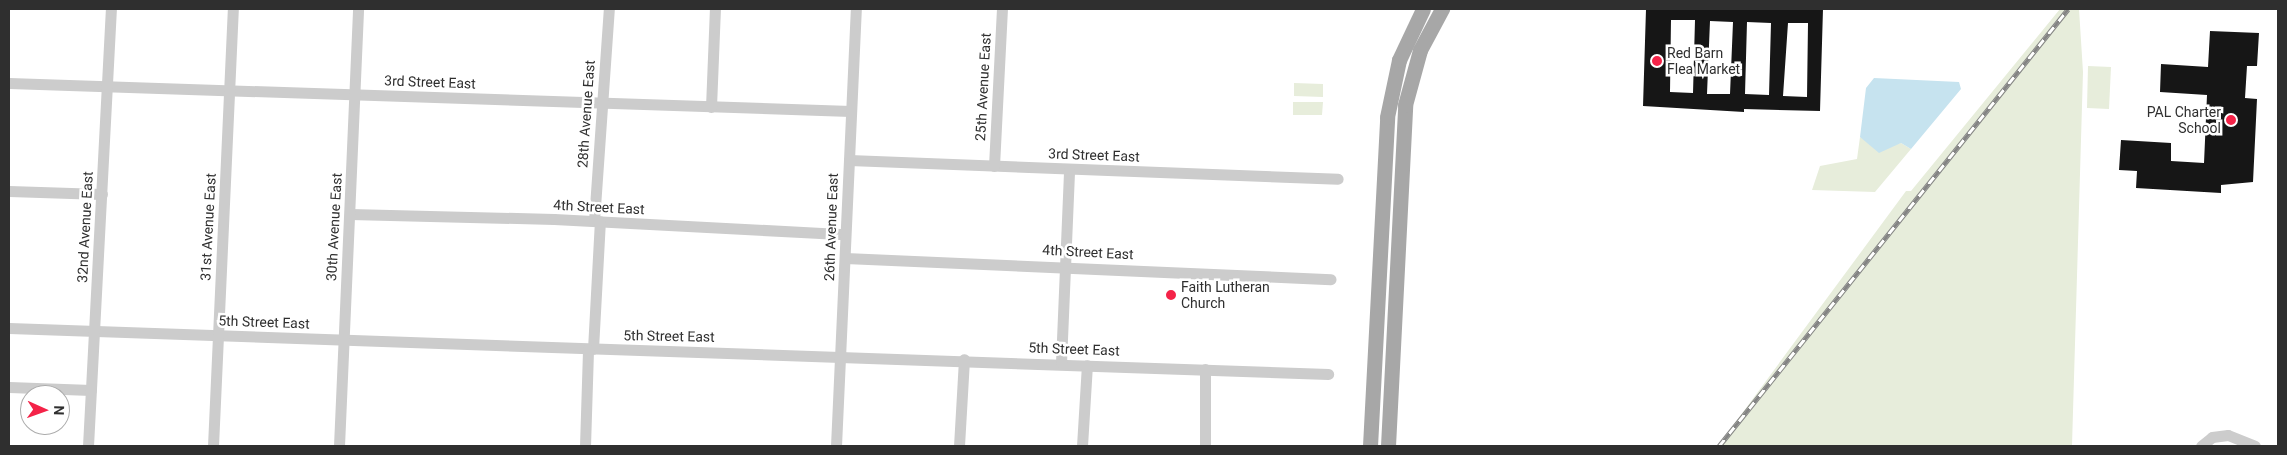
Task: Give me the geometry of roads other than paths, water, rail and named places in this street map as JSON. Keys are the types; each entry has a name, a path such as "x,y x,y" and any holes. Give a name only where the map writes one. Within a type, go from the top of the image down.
{"main road":[{"path":"1370,446 1387,117 1399,60 1423,9"},
{"path":"1388,446 1405,105 1420,50 1442,9"}],"street":[{"name":"32nd Avenue East","path":"88,446 111,9"},
{"name":"31st Avenue East","path":"213,446 233,9"},
{"name":"30th Avenue East","path":"339,446 358,9"},
{"name":"28th Avenue East","path":"585,446 609,9"},
{"path":"711,107 716,9"},
{"name":"26th Avenue East","path":"836,446 856,9"},
{"name":"25th Avenue East","path":"994,166 1002,9"},
{"name":"3rd Street East","path":"9,82 851,112"},
{"name":"3rd Street East","path":"849,160 1338,179"},
{"path":"1061,363 1069,170"},
{"path":"9,191 102,194"},
{"name":"4th Street East","path":"350,214 597,221 846,234"},
{"name":"4th Street East","path":"844,258 1066,266 1331,279"},
{"name":"5th Street East","path":"9,328 344,341 841,355 1328,374"},
{"path":"959,446 964,360"},
{"path":"1082,446 1086,365"},
{"path":"1205,446 1206,369"},
{"path":"9,387 91,390"},
{"path":"2201,446 2212,437 2228,435 2255,446"}],"water":[{"path":"1874,78 1959,82 1961,89 1911,149 1901,143 1879,153 1860,137 1866,88"}],"railway":[{"path":"1719,446 2068,9"}],"place":[{"name":"Red Barn Flea Market","path":"1657,61"},
{"name":"PAL Charter School","path":"2231,120"},
{"name":"Faith Lutheran Church","path":"1171,295"}]}
